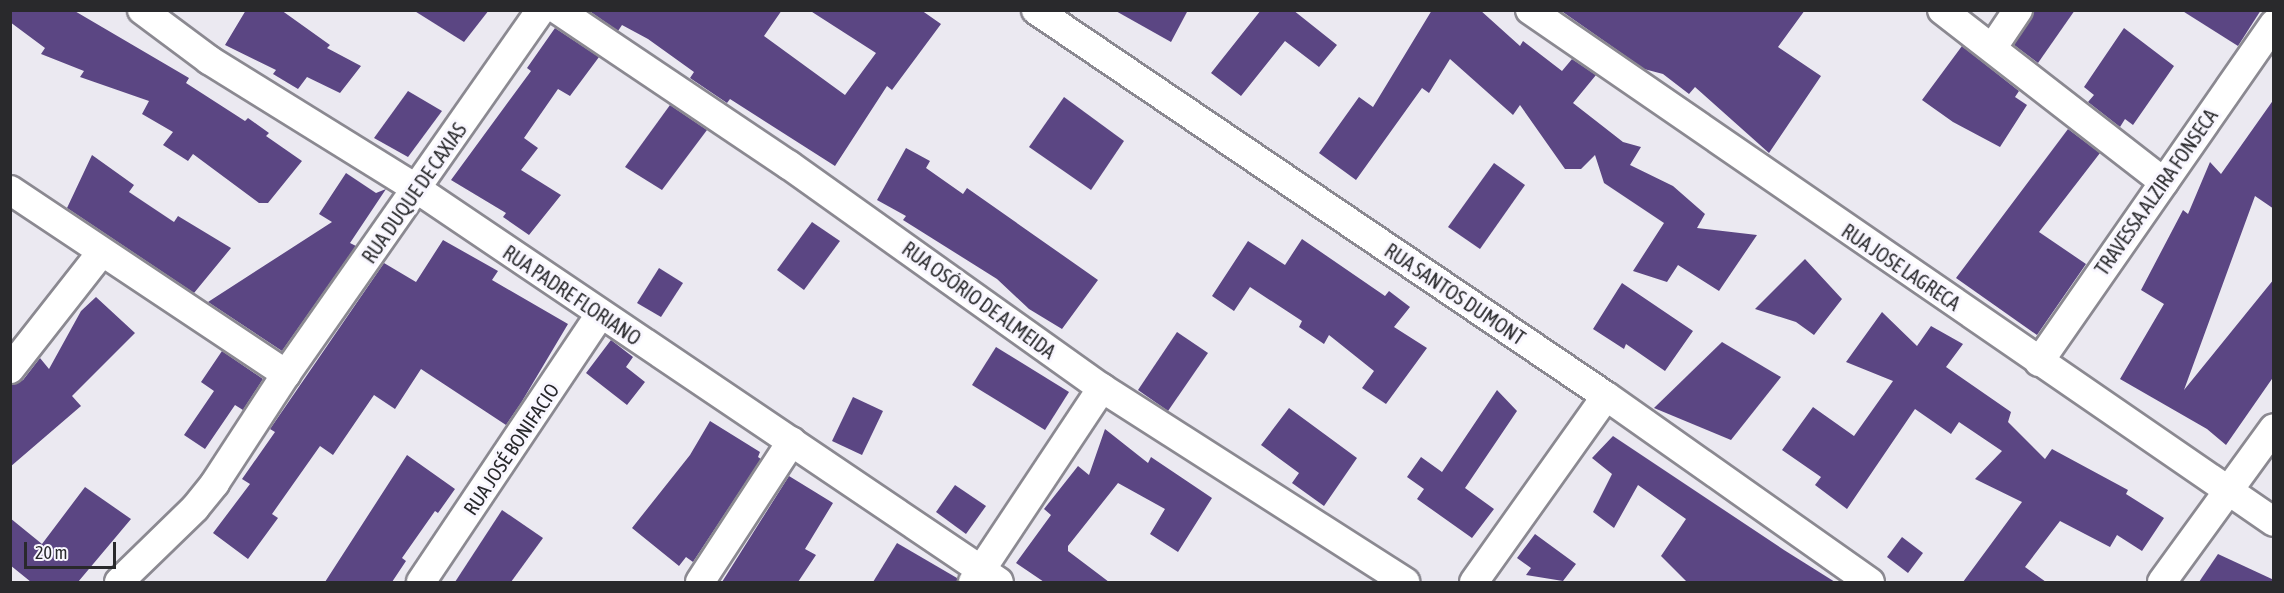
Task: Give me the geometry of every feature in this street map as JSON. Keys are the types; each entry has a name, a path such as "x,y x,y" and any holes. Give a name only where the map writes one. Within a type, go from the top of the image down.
{"street":[{"name":"RUA PADRE FLORIANO","path":"142,10 209,60 417,189 600,315 792,441 984,578"},
{"name":"RUA DUQUE DE CAXIAS","path":"119,582 195,508 541,10"},
{"name":"RUA OSÓRIO DE ALMEIDA","path":"558,10 826,191 1102,388 1405,582"},
{"name":"RUA SANTOS DUMONT","path":"1036,10 1606,396 1870,582"},
{"name":"RUA JOSE LAGRECA","path":"1530,10 2274,522"},
{"path":"1942,10 1994,47 2164,182"},
{"path":"1994,47 2018,10"},
{"name":"TRAVESSA ALZIRA FONSECA","path":"2039,362 2274,24"},
{"path":"10,190 101,253 286,374"},
{"path":"10,369 101,253"},
{"name":"RUA JOSÉ BONIFACIO","path":"421,582 600,315"},
{"path":"984,578 1102,388"},
{"path":"1474,582 1606,396"},
{"path":"2162,582 2274,428"},
{"path":"700,582 792,441"}],"building":[{"path":"10,10 73,10 189,78 186,83 245,121 248,118 269,133 266,136 302,161 268,203 259,203 193,154 188,161 163,145 173,132 142,114 149,101 80,77 84,71 41,54 45,48 10,22"},
{"path":"246,10 281,10 330,45 327,48 361,66 340,93 307,77 298,89 273,74 276,70 225,45"},
{"path":"413,10 489,10 464,42"},
{"path":"588,10 782,10 764,36 845,95 876,53 809,10 921,10 941,24 892,90 887,86 835,166 730,99 727,103 690,78 694,72 648,39 622,25 618,31"},
{"path":"1114,10 1188,10 1171,42"},
{"path":"1261,10 1293,10 1337,45 1319,67 1285,41 1241,96 1211,73"},
{"path":"1432,10 1480,10 1520,46 1523,41 1562,71 1572,59 1596,75 1573,103 1623,142 1641,147 1630,165 1673,186 1705,214 1697,228 1757,235 1719,291 1678,265 1667,282 1633,271 1664,223 1604,183 1595,155 1581,169 1565,169 1520,105 1513,115 1450,59 1429,93 1422,88 1356,180 1319,153 1359,97 1373,107"},
{"path":"1560,10 1805,10 1778,47 1821,76 1769,153 1695,87 1689,94 1663,74 1644,69"},
{"path":"2034,10 2075,10 2038,63 2014,45"},
{"path":"2181,10 2261,10 2238,46"},
{"path":"555,28 599,57 570,96 558,89 524,138 538,148 521,170 561,195 529,235 503,217 506,213 451,180 531,71 527,68"},
{"path":"2124,28 2174,66 2133,125 2125,119 2120,127 2088,102 2094,95 2084,87"},
{"path":"1962,46 2019,91 2015,97 2027,105 2000,147 1953,122 1922,100"},
{"path":"408,91 442,111 408,157 374,138"},
{"path":"1064,97 1124,141 1091,190 1029,147"},
{"path":"2274,99 2274,209 2255,196 2184,390 2274,279 2274,376 2226,445 2207,429 2120,379 2164,304 2141,290 2183,210 2188,214 2210,162 2221,174"},
{"path":"670,105 707,130 662,190 625,167"},
{"path":"2068,129 2100,153 2039,232 2086,264 2037,335 1956,278"},
{"path":"906,148 930,161 926,168 963,194 967,188 1098,280 1062,329 1029,309 997,279 903,220 906,216 877,200"},
{"path":"92,155 134,185 129,192 174,222 178,216 231,248 194,293 67,208"},
{"path":"1494,163 1525,185 1480,249 1448,227"},
{"path":"346,173 376,193 386,189 350,243 356,246 282,351 208,302 332,222 319,214"},
{"path":"812,222 840,241 804,290 777,270"},
{"path":"1302,239 1385,296 1389,291 1410,307 1394,327 1427,348 1386,404 1362,388 1374,371 1329,335 1324,344 1299,327 1302,321 1250,287 1234,311 1212,296 1248,241 1285,265"},
{"path":"443,240 498,271 492,280 568,324 521,403 506,425 421,369 395,409 374,395 333,455 320,446 272,514 278,518 248,559 213,533 250,484 242,479 275,432 270,429 384,263 416,282"},
{"path":"1805,259 1842,299 1814,335 1796,322 1755,309"},
{"path":"659,268 683,283 661,317 637,303"},
{"path":"1622,283 1693,331 1665,371 1626,344 1624,349 1593,329"},
{"path":"96,297 135,333 72,396 81,406 10,467 10,385 23,380 40,358 49,369 81,311"},
{"path":"1882,312 1917,346 1931,326 1963,344 1946,367 2011,412 2008,422 2045,459 2052,449 2128,490 2126,494 2164,518 2142,551 2117,535 2110,547 2060,521 2025,567 2046,582 1963,582 2022,502 1975,479 2002,451 1959,422 1951,434 1915,409 1847,509 1815,485 1821,477 1782,450 1813,407 1854,436 1893,381 1846,362"},
{"path":"1177,332 1208,353 1168,411 1138,390"},
{"path":"611,340 633,357 626,367 645,382 627,405 586,373"},
{"path":"1722,342 1781,377 1731,440 1654,408"},
{"path":"996,347 1069,392 1045,430 972,385"},
{"path":"222,351 263,379 243,410 235,405 205,449 184,435 214,391 201,382"},
{"path":"1497,390 1517,411 1465,488 1494,509 1472,538 1417,499 1424,489 1407,477 1421,457 1442,472"},
{"path":"853,397 883,411 862,455 832,441"},
{"path":"1289,408 1357,458 1324,506 1292,483 1299,473 1261,445"},
{"path":"710,421 760,452 758,457 761,459 693,562 686,557 679,566 632,528 690,455"},
{"path":"1105,429 1148,463 1151,457 1212,498 1178,552 1150,534 1165,509 1118,483 1068,546 1068,551 1109,582 1044,582 1016,563 1051,515 1044,509 1078,466 1089,475"},
{"path":"1613,436 1835,582 1687,582 1661,556 1686,519 1638,485 1614,528 1593,512 1612,474 1592,458"},
{"path":"407,455 455,489 438,513 435,511 402,558 406,561 392,582 325,582"},
{"path":"789,476 833,503 805,549 816,555 798,582 722,582"},
{"path":"955,485 986,506 966,534 936,512"},
{"path":"85,487 131,519 78,582 31,582 10,565 10,518 42,544"},
{"path":"502,510 543,538 511,582 455,582"},
{"path":"1535,534 1576,564 1563,581 1526,575 1531,568 1517,558"},
{"path":"1902,537 1923,553 1908,573 1887,557"},
{"path":"897,543 957,578 957,582 873,582"},
{"path":"2218,554 2274,580 2274,582 2199,582"}]}
